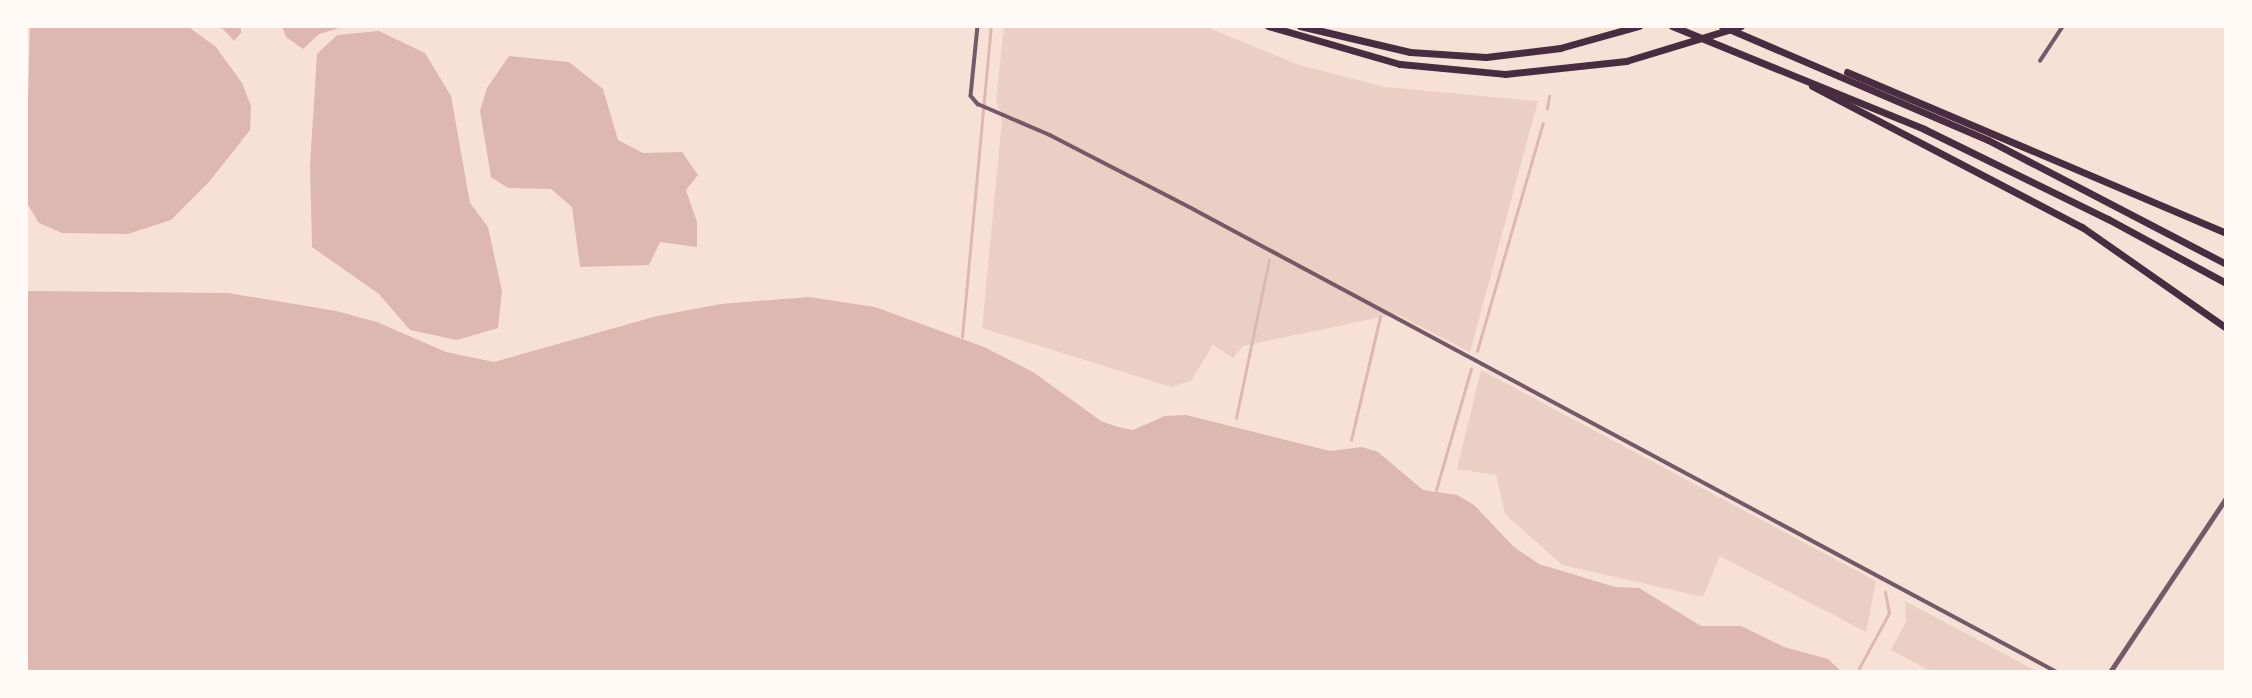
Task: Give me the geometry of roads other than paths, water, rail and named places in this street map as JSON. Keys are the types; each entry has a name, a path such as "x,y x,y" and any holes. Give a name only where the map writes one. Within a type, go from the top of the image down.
{"highway":[{"path":"1268,26 1353,53 1456,72 1505,74 1566,69 1665,52 1741,26"},
{"path":"1300,26 1441,57 1522,54 1611,36 1639,26"},
{"path":"1672,26 1748,55 1980,155 2226,283"},
{"path":"1722,26 2025,158 2226,264"},
{"path":"1775,47 1891,87 2141,200 2226,233"},
{"path":"1748,55 2082,227 2226,328"}],"street":[{"path":"978,26 971,96 978,104 1050,135 1195,210 2057,672"},
{"path":"2040,61 2063,26"},
{"path":"2110,672 2226,498"}],"waterway":[{"path":"962,337 991,26"},
{"path":"1547,109 1549,96"},
{"path":"1477,351 1543,123"},
{"path":"1236,418 1269,260"},
{"path":"1351,440 1380,317"},
{"path":"1436,490 1471,369"},
{"path":"1857,672 1889,613 1885,592"}]}
